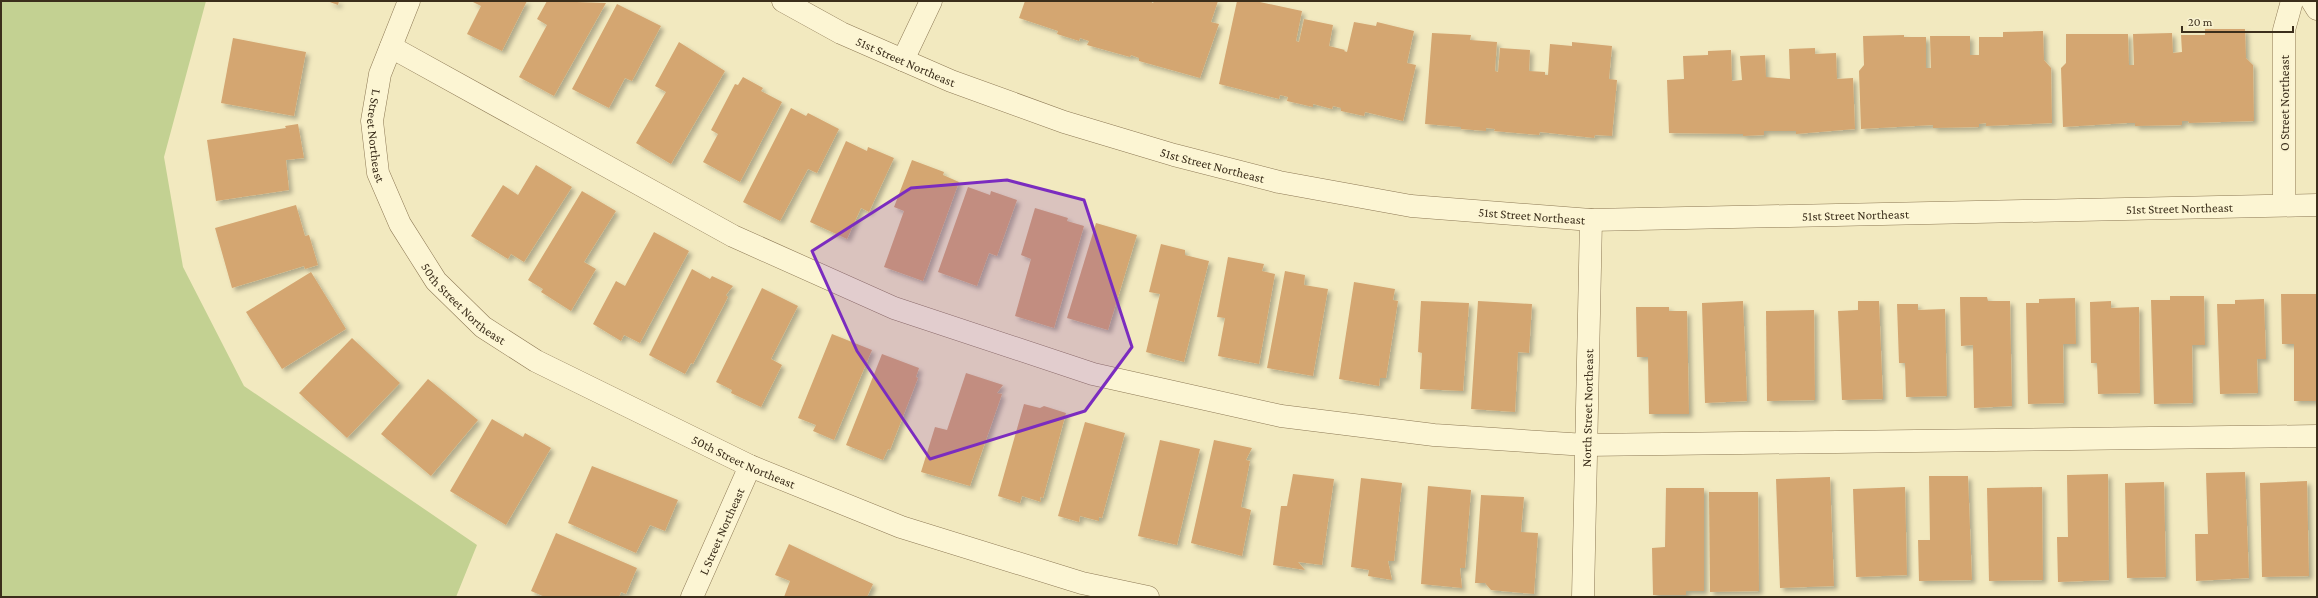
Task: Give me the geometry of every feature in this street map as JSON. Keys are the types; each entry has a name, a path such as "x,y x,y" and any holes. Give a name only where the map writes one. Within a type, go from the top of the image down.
{"street":[{"name":"L Street Northeast","path":"400,224 378,173 372,120 380,74 409,1"},
{"name":"51st Street Northeast","path":"783,1 841,33 952,81 1064,122 1174,155 1279,182 1411,206 1591,220 2317,204"},
{"path":"904,60 931,1"},
{"name":"O Street Northeast","path":"2284,205 2284,30 2292,1"},
{"path":"2312,1 2317,9"},
{"path":"391,47 733,236 894,308 1093,374 1281,416 1434,435 1586,446 2317,436"},
{"name":"North Street Northeast","path":"1583,597 1591,220"},
{"name":"50th Street Northeast","path":"400,224 436,281 483,327 536,361 750,466 901,526 1080,590 1148,597"},
{"name":"L Street Northeast","path":"692,597 750,466"}],"highlighted area":[{"path":"1007,180 1084,200 1132,347 1085,411 930,459 857,351 812,251 911,188"}],"green space":[{"path":"1,1 206,1 164,157 183,267 244,386 477,545 456,597 1,597"}],"building":[{"path":"327,1 339,1 338,5"},
{"path":"471,1 527,1 502,51 467,34 481,6"},
{"path":"547,1 606,3 554,96 519,77 547,25 537,19"},
{"path":"1025,1 1150,1 1153,3 1154,1 1218,1 1211,22 1219,24 1200,78 1139,61 1139,58 1131,55 1130,57 1087,45 1089,41 1080,38 1079,41 1057,34 1058,31 1019,18"},
{"path":"1237,1 1255,1 1302,11 1296,41 1299,42 1304,19 1333,25 1329,46 1345,50 1344,51 1347,52 1354,22 1376,26 1377,22 1414,31 1407,63 1416,65 1403,121 1365,112 1364,116 1341,111 1341,108 1333,106 1332,109 1313,104 1313,107 1287,101 1288,97 1280,95 1279,99 1219,84"},
{"path":"617,4 661,26 632,81 625,78 609,108 572,89"},
{"path":"2205,29 2245,29 2246,58 2253,65 2254,121 2189,123 2188,121 2182,121 2182,125 2135,126 2135,123 2127,123 2063,127 2061,68 2066,63 2066,34 2128,34 2129,65 2134,65 2133,34 2172,33 2173,53 2182,52 2181,35 2205,35"},
{"path":"2043,31 2044,60 2051,68 2052,123 1986,126 1986,123 1979,124 1979,127 1933,128 1933,125 1861,129 1859,71 1864,65 1863,36 1904,35 1904,37 1926,37 1926,68 1931,68 1930,36 1970,36 1970,55 1979,55 1979,37 2003,37 2003,32"},
{"path":"1432,33 1471,35 1470,40 1497,42 1495,71 1498,72 1500,48 1530,50 1529,71 1545,72 1545,75 1548,75 1550,44 1572,46 1572,42 1612,46 1609,79 1617,80 1612,136 1595,135 1594,138 1540,132 1539,135 1494,131 1495,129 1486,128 1486,131 1425,124"},
{"path":"233,38 306,52 294,116 221,103"},
{"path":"679,42 725,71 671,164 636,143 666,92 655,86"},
{"path":"1815,48 1815,54 1836,53 1837,79 1853,78 1855,129 1796,134 1796,131 1764,131 1764,135 1743,136 1743,134 1669,133 1667,80 1684,79 1683,56 1708,55 1708,51 1731,50 1732,81 1742,80 1740,56 1765,55 1766,77 1790,79 1789,49"},
{"path":"743,77 763,88 761,91 782,102 740,182 703,162 718,134 711,130 735,84 738,85"},
{"path":"791,108 806,116 808,113 839,129 817,173 808,169 780,221 743,202"},
{"path":"298,124 304,158 286,160 289,190 216,201 207,140 286,128 285,126"},
{"path":"846,141 867,151 868,147 894,158 869,212 861,208 847,239 810,222"},
{"path":"912,160 944,172 943,175 959,182 923,281 884,267 904,211 894,207"},
{"path":"536,165 572,187 524,262 511,254 508,259 471,236 503,185 518,195"},
{"path":"968,187 990,195 991,191 1017,200 997,256 989,253 977,286 938,272"},
{"path":"582,191 616,211 584,262 596,269 571,311 541,292 543,289 528,280"},
{"path":"296,205 305,236 309,235 318,265 305,269 304,266 232,288 215,228"},
{"path":"1035,208 1068,218 1067,221 1084,226 1054,328 1015,316 1031,259 1021,255"},
{"path":"1096,223 1137,235 1108,330 1067,318"},
{"path":"654,232 689,251 640,343 624,335 621,341 593,324 616,281 625,286"},
{"path":"1161,244 1185,250 1185,255 1209,261 1184,362 1146,352 1160,294 1149,292"},
{"path":"1228,257 1264,264 1262,271 1275,274 1259,364 1218,356 1225,318 1217,317"},
{"path":"692,269 710,279 712,276 733,286 726,295 728,297 693,364 691,363 685,374 649,355"},
{"path":"1285,271 1305,275 1304,285 1328,289 1313,376 1267,368"},
{"path":"311,272 346,329 282,369 246,312"},
{"path":"1354,282 1395,289 1393,300 1398,301 1386,378 1380,378 1379,386 1339,379"},
{"path":"762,288 798,306 771,359 782,365 761,407 731,393 732,390 716,382"},
{"path":"2281,294 2316,294 2317,401 2294,401 2294,344 2282,344"},
{"path":"2170,296 2204,296 2205,345 2192,345 2193,403 2154,404 2151,300 2170,300"},
{"path":"1960,297 1987,297 1988,301 2010,301 2012,406 1974,408 1973,345 1961,346"},
{"path":"2075,298 2076,344 2063,344 2064,403 2028,404 2026,303 2039,303 2039,299"},
{"path":"2264,299 2266,359 2257,359 2258,393 2220,394 2217,304 2235,304 2235,300"},
{"path":"1421,301 1469,303 1463,391 1420,389 1422,353 1418,352"},
{"path":"1478,301 1532,304 1529,353 1518,352 1515,412 1471,409"},
{"path":"1743,301 1747,401 1705,403 1702,303"},
{"path":"1858,301 1879,301 1883,399 1842,400 1838,311 1858,310"},
{"path":"2111,301 2111,308 2139,307 2140,393 2098,394 2097,363 2091,363 2090,302"},
{"path":"1897,304 1918,304 1918,310 1945,309 1947,396 1906,397 1905,363 1899,363"},
{"path":"1636,307 1669,307 1669,311 1687,311 1689,414 1649,414 1648,357 1637,357"},
{"path":"1814,310 1815,400 1767,401 1766,311"},
{"path":"832,334 872,350 834,440 813,431 816,425 798,418"},
{"path":"352,338 400,383 347,438 299,393"},
{"path":"882,354 919,368 916,377 918,378 890,450 888,449 883,460 846,445"},
{"path":"966,373 1003,385 997,393 1002,394 970,486 921,472 935,427 947,430"},
{"path":"428,379 478,420 431,476 381,434"},
{"path":"1024,404 1040,408 1044,406 1066,413 1043,498 1040,497 1041,502 1022,496 1020,503 998,496"},
{"path":"492,419 523,437 525,433 551,448 506,525 450,491"},
{"path":"1085,422 1125,433 1102,518 1099,517 1099,521 1080,516 1079,522 1058,516"},
{"path":"1160,440 1200,449 1177,545 1138,536"},
{"path":"1214,440 1252,448 1246,460 1250,461 1241,507 1251,510 1242,556 1191,543"},
{"path":"592,466 678,500 665,531 650,525 636,553 568,523"},
{"path":"2245,472 2249,578 2196,581 2195,534 2208,534 2206,473"},
{"path":"1293,474 1334,479 1322,565 1298,562 1305,570 1273,565 1281,506 1287,506"},
{"path":"2108,474 2109,580 2058,582 2057,537 2068,537 2067,475"},
{"path":"1929,476 1968,476 1972,580 1919,581 1918,540 1930,540"},
{"path":"1830,477 1834,586 1780,588 1776,479"},
{"path":"1361,478 1402,483 1394,561 1388,561 1392,580 1368,576 1369,570 1351,567"},
{"path":"2307,481 2309,576 2262,577 2260,483"},
{"path":"2164,482 2166,577 2127,578 2125,483"},
{"path":"1428,486 1471,490 1465,568 1460,568 1462,588 1421,584"},
{"path":"1905,487 1907,575 1856,577 1853,489"},
{"path":"2042,487 2043,580 1989,581 1987,488"},
{"path":"1666,488 1704,488 1704,591 1686,591 1686,595 1653,595 1652,548 1665,547"},
{"path":"1709,492 1758,492 1759,591 1710,592"},
{"path":"1481,495 1524,497 1521,532 1538,533 1534,594 1491,590 1485,583 1475,583"},
{"path":"556,533 637,568 626,594 621,592 619,597 545,597 531,591"},
{"path":"789,544 873,584 867,597 784,597 790,581 775,575"}]}
